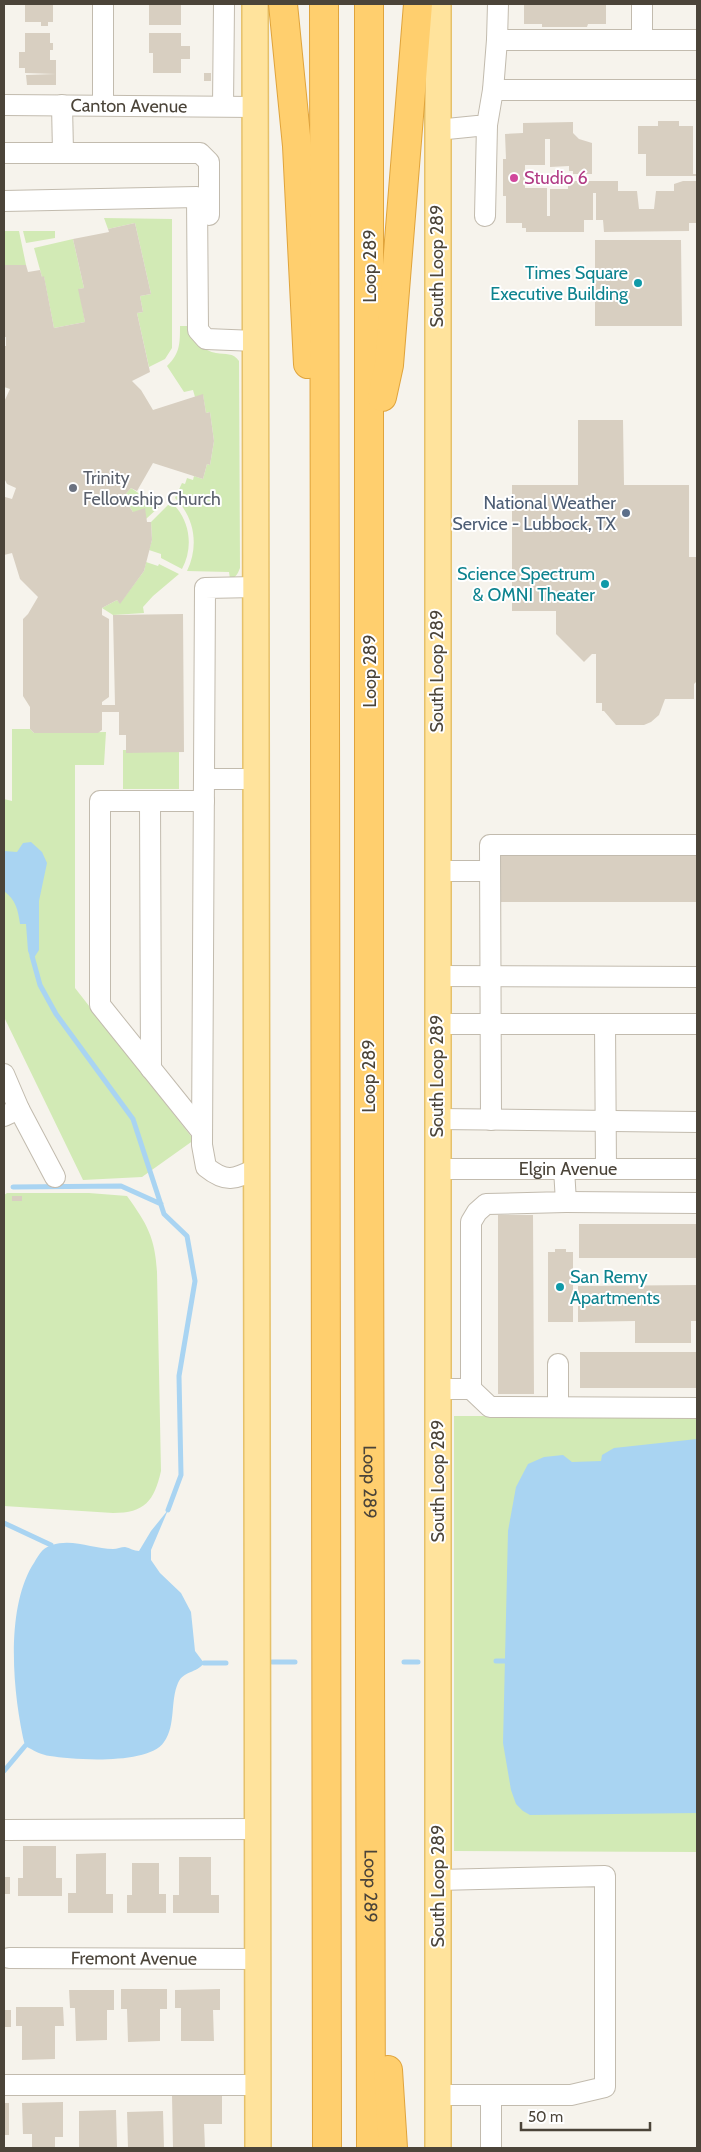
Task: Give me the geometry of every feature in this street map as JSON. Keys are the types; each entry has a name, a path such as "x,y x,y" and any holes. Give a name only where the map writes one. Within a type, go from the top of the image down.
{"highway":[{"path":"283,4 297,146 307,358 325,509"},
{"path":"324,4 327,2148"},
{"name":"Loop 289","path":"369,4 371,2148"},
{"path":"370,455 389,365 418,4"},
{"path":"371,1718 392,2148"},
{"path":"311,2148 327,2029"}],"main road":[{"path":"255,4 258,2148"},
{"name":"South Loop 289","path":"438,4 438,2148"}],"street":[{"path":"103,4 103,105"},
{"path":"223,106 224,4"},
{"path":"484,216 486,125 493,90 498,4"},
{"path":"642,4 642,40"},
{"path":"497,40 697,40"},
{"path":"493,90 697,90"},
{"name":"Canton Avenue","path":"4,105 255,107"},
{"path":"62,105 63,152"},
{"path":"437,130 486,125"},
{"path":"4,154 63,152 200,153 209,162 209,326 206,339"},
{"path":"4,202 197,197 198,330 206,339 256,340"},
{"path":"256,587 205,588 202,1151 206,1167 225,1179 237,1178 257,1168"},
{"path":"204,779 257,779"},
{"path":"150,801 151,1070"},
{"path":"202,1132 100,1005 100,802 204,801"},
{"path":"491,1120 490,845 697,845"},
{"path":"437,871 490,871"},
{"path":"437,976 697,977"},
{"path":"437,1024 697,1024"},
{"path":"605,1024 606,1169"},
{"path":"4,1074 11,1112 55,1177"},
{"path":"438,1119 697,1122"},
{"name":"Elgin Avenue","path":"438,1169 697,1169"},
{"path":"564,1169 566,1202"},
{"path":"471,1389 471,1222 476,1212 486,1204 566,1202 697,1203"},
{"path":"558,1364 558,1407"},
{"path":"438,1389 471,1389 490,1407 697,1408"},
{"path":"4,1830 258,1828"},
{"path":"438,1880 605,1876 605,2087 571,2095 438,2095"},
{"name":"Fremont Avenue","path":"9,1958 258,1959"},
{"path":"4,2085 258,2084"},
{"path":"491,2096 491,2148"}],"green space":[{"path":"104,218 172,219 172,348 165,359 149,367 137,313 143,312 140,296 151,294 135,223 108,229"},
{"path":"4,231 19,231 26,265 4,265"},
{"path":"23,231 55,231 55,238 26,243"},
{"path":"73,239 84,288 79,289 85,322 54,328 44,277 42,277 34,248"},
{"path":"180,326 193,326 200,346 214,353 232,355 239,361 240,568 238,573 230,579 229,572 187,571 193,552 193,533 187,514 175,498 182,483 185,484 187,478 193,480 194,476 203,479 207,464 210,465 214,441 210,412 206,413 203,395 195,397 193,390 184,392 167,366 177,353"},
{"path":"131,488 159,507 146,519 133,512 123,497"},
{"path":"171,502 182,517 188,534 188,552 182,569 161,558 161,554 149,550 152,540 151,522"},
{"path":"146,562 158,566 159,564 179,574 143,607 144,613 113,615 102,608 117,600 120,603 144,571"},
{"path":"12,729 30,729 34,733 106,732 104,765 75,765 75,988 194,1140 142,1177 83,1180 4,1017 4,799 12,801"},
{"path":"179,744 179,789 123,789 123,750 142,750"},
{"path":"7,1193 89,1193 127,1196 149,1231 157,1272 161,1471 151,1497 140,1508 133,1511 113,1513 4,1506 4,1195"},
{"path":"454,1416 697,1416 697,1852 454,1851"}],"water":[{"path":"31,842 42,852 47,863 39,901 39,950 32,961 28,951 26,924 20,924 16,906 4,891 4,851 17,852 23,843"},
{"path":"697,1439 697,1813 530,1815 516,1804 511,1790 503,1743 508,1531 516,1487 528,1464 544,1457 563,1455 572,1462 601,1461 602,1455 614,1448"},
{"path":"168,1510 151,1550 151,1560 160,1573 181,1593 191,1612 195,1651 204,1663 198,1669 180,1679 174,1697 172,1721 164,1742 156,1749 143,1754 128,1758 110,1759 76,1759 50,1756 25,1746 17,1703 14,1654 18,1606 23,1585 32,1566 45,1548 60,1543 75,1543 106,1549 125,1547 139,1551 151,1531"}],"building":[{"path":"25,4 53,4 53,22 48,22 48,26 41,26 41,22 25,22"},
{"path":"149,4 181,4 181,25 149,25"},
{"path":"524,4 606,4 606,24 588,24 587,27 542,27 542,24 524,24"},
{"path":"25,33 50,33 50,43 53,43 53,50 50,50 50,60 56,60 56,74 25,73 25,68 19,68 19,52 25,52"},
{"path":"149,33 181,33 181,46 190,46 190,59 181,59 181,73 153,73 153,53 149,53"},
{"path":"204,73 211,73 211,81 204,81"},
{"path":"56,74 56,85 27,85 26,75"},
{"name":"Studio 6","path":"658,121 679,121 679,126 693,126 693,174 697,174 697,176 646,176 646,154 638,154 638,126 658,126"},
{"name":"Studio 6","path":"573,122 573,133 579,139 592,143 592,174 573,174 573,171 569,171 569,166 550,167 550,139 545,139 545,165 525,165 525,188 547,188 547,216 550,216 550,189 568,189 568,184 572,184 572,181 618,181 618,191 637,191 639,209 654,209 656,191 674,191 674,184 683,181 697,181 697,223 689,223 689,231 604,232 603,220 596,220 596,193 593,193 593,220 584,220 584,232 526,232 526,228 522,228 522,223 506,223 506,196 503,196 503,159 506,159 505,134 523,133 523,123"},
{"name":"Trinity Fellowship Church","path":"135,223 151,294 140,296 143,312 137,313 150,372 132,381 141,390 153,410 203,394 206,413 210,412 214,441 210,465 207,464 203,479 153,463 137,491 131,488 123,497 133,512 145,508 147,522 151,522 152,540 144,571 120,604 117,600 102,608 102,615 109,619 109,697 102,702 102,705 115,705 113,615 183,614 184,752 126,753 126,735 119,735 119,712 102,712 102,730 98,733 34,733 30,729 30,707 23,696 23,619 38,597 20,579 12,553 4,555 4,499 5,497 12,499 16,488 7,484 4,478 4,402 10,389 4,387 4,346 6,346 6,337 4,337 4,265 26,265 28,272 40,270 42,277 44,276 54,328 85,322 78,289 84,288 73,239 109,232 108,229"},
{"name":"Times Square Executive Building","path":"595,240 681,240 682,326 595,326"},
{"name":"Science Spectrum & OMNI Theater","path":"578,420 623,420 624,485 689,485 689,557 697,557 697,681 694,684 694,699 665,699 659,715 644,725 616,725 602,711 602,703 596,703 596,654 592,654 584,662 556,634 556,611 512,611 512,485 578,485"},
{"path":"501,856 697,856 697,902 501,902"},
{"path":"12,1196 22,1196 22,1201 12,1201"},
{"path":"498,1215 533,1215 534,1394 498,1394"},
{"path":"579,1224 697,1224 697,1258 579,1258"},
{"name":"San Remy Apartments","path":"555,1249 566,1249 566,1252 573,1252 573,1322 548,1322 548,1252 555,1252"},
{"path":"697,1285 697,1321 691,1321 691,1343 635,1343 635,1321 578,1322 578,1286"},
{"path":"580,1352 697,1352 697,1388 580,1388"},
{"path":"23,1846 56,1846 56,1878 62,1878 62,1896 18,1896 18,1878 23,1878"},
{"path":"106,1853 106,1894 113,1894 113,1913 68,1913 68,1893 76,1893 76,1854"},
{"path":"179,1857 211,1857 211,1895 219,1895 219,1913 173,1913 173,1895 179,1895"},
{"path":"132,1863 159,1863 159,1894 166,1894 166,1913 127,1913 127,1895 132,1895"},
{"path":"4,1877 10,1877 10,1894 4,1894"},
{"path":"121,1989 167,1989 167,2009 160,2009 160,2041 128,2042 127,2009 121,2009"},
{"path":"220,1989 220,2010 213,2010 214,2041 181,2041 181,2008 175,2008 175,1990"},
{"path":"69,1990 114,1990 114,2010 107,2010 107,2040 76,2041 75,2008 70,2008"},
{"path":"16,2007 63,2007 64,2026 55,2026 55,2059 22,2060 22,2026 16,2026"},
{"path":"4,2010 11,2010 11,2027 4,2027"},
{"path":"172,2095 222,2095 222,2124 204,2124 205,2148 173,2148"},
{"path":"63,2102 63,2137 55,2137 55,2148 32,2148 32,2134 23,2134 22,2103"},
{"path":"4,2103 9,2103 9,2135 4,2135"},
{"path":"116,2110 117,2148 79,2148 79,2111"},
{"path":"163,2111 164,2148 128,2148 127,2112"}],"waterway":[{"path":"32,956 40,985 56,1014 133,1119 164,1214 187,1236 195,1281 179,1376 181,1475 168,1510"},
{"path":"13,1187 121,1186 161,1204"},
{"path":"4,1523 51,1545"},
{"path":"496,1661 505,1661"},
{"path":"272,1662 295,1662"},
{"path":"404,1662 418,1662"},
{"path":"204,1663 226,1663"},
{"path":"4,1771 25,1746"}],"place":[{"name":"Studio 6","path":"514,178"},
{"name":"Times Square Executive Building","path":"638,283"},
{"name":"Trinity Fellowship Church","path":"73,488"},
{"name":"National Weather Service - Lubbock, TX","path":"626,513"},
{"name":"Science Spectrum & OMNI Theater","path":"605,584"},
{"name":"San Remy Apartments","path":"560,1287"}]}
